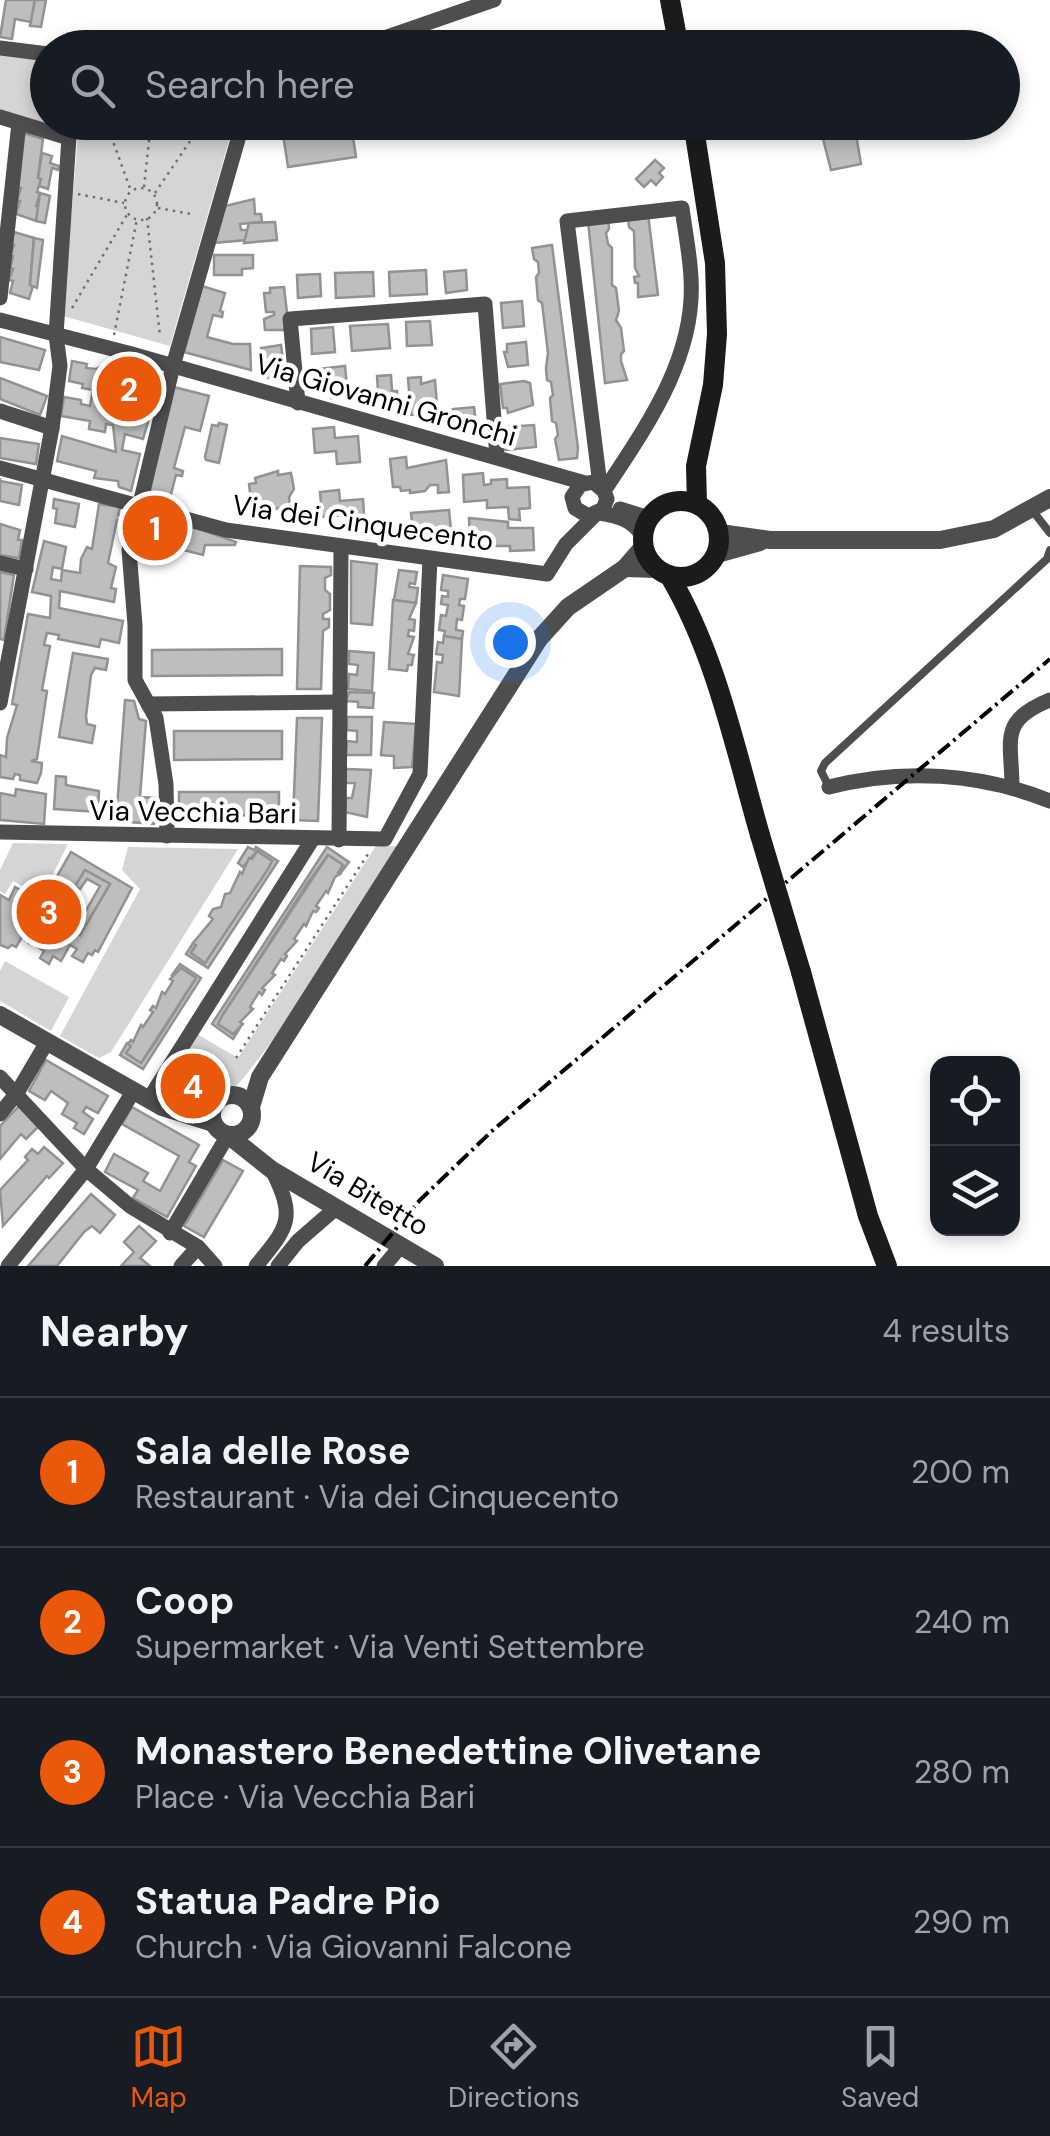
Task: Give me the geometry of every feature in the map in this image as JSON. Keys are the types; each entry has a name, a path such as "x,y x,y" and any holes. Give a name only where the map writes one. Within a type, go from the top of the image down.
{"main road":[{"path":"670,0 676,30"},
{"path":"696,140 715,263 717,334 713,385 696,466 697,504"},
{"path":"673,502 696,466"},
{"path":"663,572 695,575 704,570 718,544 716,521 697,504 673,502 656,510 645,534 663,572 690,611 720,698 868,1216 888,1266"},
{"path":"690,611 695,575"}],"street":[{"path":"407,30 494,0"},
{"path":"0,48 30,52"},
{"path":"0,117 30,124"},
{"path":"0,298 19,122"},
{"path":"0,702 5,651 43,482 60,366 56,335 68,140"},
{"path":"167,836 166,784 156,718 135,680 136,626 129,550 173,366 238,140"},
{"path":"554,475 564,482 583,515 598,498 567,221 682,208 692,280 684,344 656,409 598,498 566,544"},
{"path":"298,403 290,319 485,304 496,457"},
{"name":"Via Giovanni Gronchi","path":"0,320 496,457 554,475 598,498"},
{"path":"0,411 52,428"},
{"name":"Via dei Cinquecento","path":"0,468 226,530 341,548 547,574 566,544"},
{"path":"0,1014 148,1099 241,1133 250,1116 260,1077 538,639 602,580 625,568 645,534 618,508 576,488 566,544"},
{"path":"718,544 954,538 994,529 1050,498"},
{"path":"339,840 341,548"},
{"path":"381,839 420,774 430,559"},
{"path":"0,563 26,569"},
{"path":"625,568 663,572"},
{"path":"1012,788 1011,727 1024,711 1050,700"},
{"path":"148,704 340,702"},
{"path":"829,787 887,775 914,774 1012,788 1050,800"},
{"name":"Via Vecchia Bari","path":"0,832 381,839"},
{"path":"7,1262 148,1099 312,840"},
{"path":"0,1114 47,1042"},
{"path":"0,1077 86,1169 130,1206 198,1247 214,1266"},
{"path":"170,1233 218,1122 219,1098 236,1095 260,1077"},
{"path":"236,1095 246,1100 287,1200 286,1222 256,1266"},
{"name":"Via Bitetto","path":"218,1122 272,1170 435,1266"},
{"path":"278,1266 298,1241 336,1208"},
{"path":"384,1266 401,1246"},
{"path":"181,1266 198,1247"}],"lane":[{"path":"1032,510 1050,533"},
{"path":"829,787 821,776 825,763 1047,559 1050,550"}],"path":[{"path":"112,140 131,192"},
{"path":"143,188 149,140"},
{"path":"156,208 154,194 192,140"},
{"path":"154,194 143,188 131,192 125,203 128,213 137,219 147,218 156,208"},
{"path":"76,194 125,203"},
{"path":"156,208 191,214"},
{"path":"67,312 128,213"},
{"path":"147,218 160,336"},
{"path":"112,348 137,219"},
{"path":"236,1058 381,839"}],"shaded area":[{"path":"0,54 30,58 30,122 0,113"},
{"path":"78,140 229,140 170,346 63,316"},
{"path":"13,843 68,844 42,896 13,881 5,894 0,891 0,870"},
{"path":"376,846 399,846 281,1030 241,1081 227,1094 198,1105 160,1092 197,1034 238,1058"},
{"path":"128,847 238,849 111,1052 99,1058 60,1036 140,889 122,870"},
{"path":"5,961 69,997 51,1031 0,1001 0,971"}],"building":[{"path":"6,0 35,0 31,22 15,19 12,39 0,37"},
{"path":"35,0 46,0 41,27 30,26"},
{"path":"24,133 30,135 30,140 43,140 36,206 41,207 36,221 16,214 21,188 17,187"},
{"path":"284,140 353,140 356,157 288,167"},
{"path":"823,140 857,140 861,164 831,170"},
{"path":"42,153 52,156 50,163 59,166 58,170 52,168 48,189 39,186"},
{"path":"655,160 664,168 659,173 663,177 656,185 651,180 644,187 636,179"},
{"path":"40,193 50,196 45,223 36,221"},
{"path":"254,199 255,214 261,214 262,222 240,224 241,230 248,230 247,240 213,243 225,206"},
{"path":"648,214 658,295 638,297 634,231 629,227 628,216"},
{"path":"608,218 612,285 616,288 619,311 616,320 621,328 621,361 627,380 605,383 588,221"},
{"path":"275,222 277,240 244,243 249,223"},
{"path":"14,232 34,238 29,299 10,293"},
{"path":"34,238 43,240 37,288 30,285"},
{"path":"552,245 578,448 577,458 559,460 556,423 552,421 553,395 547,380 542,303 538,300 538,262 532,248"},
{"path":"214,255 253,255 253,268 242,269 242,275 214,275"},
{"path":"426,270 427,294 390,296 389,272"},
{"path":"466,270 467,290 446,293 444,272"},
{"path":"373,272 374,296 336,298 335,273"},
{"path":"320,274 321,296 298,298 297,275"},
{"path":"202,286 225,293 222,317 213,315 207,337 250,344 251,370 184,352"},
{"path":"284,287 289,330 265,330 264,319 274,312 266,312 264,293 270,293 270,288"},
{"path":"522,301 524,326 503,328 501,303"},
{"path":"430,321 432,345 407,346 406,322"},
{"path":"388,324 390,348 352,351 350,326"},
{"path":"333,327 335,352 312,354 311,329"},
{"path":"0,337 45,350 39,370 0,362"},
{"path":"526,342 528,365 508,367 504,352 507,344"},
{"path":"281,345 285,375 265,378 261,348"},
{"path":"72,361 87,364 86,368 102,366 159,383 153,403 148,401 145,410 151,412 143,439 125,434 122,450 140,454 131,491 119,487 118,481 94,478 96,471 57,461 62,436 116,452 113,425 106,424 105,432 89,429 90,421 61,416 64,397 90,406 93,390 69,381"},
{"path":"345,366 348,396 331,398 330,388 311,390 309,370"},
{"path":"391,375 398,403 379,407 377,376"},
{"path":"421,377 421,384 435,380 438,418 411,415 408,378"},
{"path":"0,378 47,396 40,415 0,399"},
{"path":"530,383 533,405 508,413 503,408 500,384"},
{"path":"174,387 209,396 200,431 185,427 174,468 183,471 182,476 176,475 170,498 146,491"},
{"path":"474,407 477,432 456,431 453,409"},
{"path":"212,425 227,425 219,463 205,457"},
{"path":"534,425 536,447 505,450 504,427"},
{"path":"334,427 335,438 358,436 360,462 337,464 336,451 315,453 313,429"},
{"path":"0,438 39,444 36,464 0,458"},
{"path":"406,457 407,468 446,460 449,492 438,493 438,485 410,493 393,487 390,459"},
{"path":"278,471 278,475 291,473 294,489 290,505 264,509 263,503 251,501 249,484 256,483 255,478"},
{"path":"483,473 484,485 491,484 491,480 507,479 507,488 529,487 530,508 519,509 520,520 509,519 508,507 487,508 487,500 464,502 463,475"},
{"path":"0,481 22,485 19,505 0,501"},
{"path":"339,490 340,501 363,499 365,529 344,530 343,515 322,517 320,492"},
{"path":"54,499 79,504 75,527 55,523"},
{"path":"99,504 120,507 118,515 122,515 121,521 117,520 108,563 116,567 111,588 116,589 114,602 60,591 59,608 123,621 119,643 101,639 99,647 47,633 44,645 50,646 42,690 47,691 37,759 31,761 42,763 41,773 37,783 20,780 20,775 15,774 13,779 0,777 0,755 6,757 17,705 12,704 28,614 50,618 51,596 32,592 44,541 66,547 62,569 53,567 51,579 61,581 62,570 80,573 87,547 92,549"},
{"path":"141,508 236,542 235,545 205,545 203,555 133,537"},
{"path":"449,510 452,540 440,541 439,532 413,531 411,513"},
{"path":"469,518 508,522 508,528 533,528 534,550 510,551 510,546 470,541"},
{"path":"0,524 20,530 19,558 0,555"},
{"path":"351,561 377,564 372,625 351,623"},
{"path":"300,566 331,567 331,575 325,578 330,610 323,614 323,619 329,619 329,627 323,631 321,689 297,689"},
{"path":"399,570 417,572 415,584 410,583 409,587 418,588 416,603 394,600"},
{"path":"0,572 14,575 4,640 0,639"},
{"path":"443,575 468,579 465,599 460,599 459,605 464,606 462,620 457,619 456,630 463,631 462,639 444,636 445,631 439,630 441,615 446,616 448,605 441,604 442,596 448,597 448,591 441,590"},
{"path":"393,600 416,603 409,619 415,620 414,631 409,630 408,636 414,637 408,654 414,655 407,671 389,669"},
{"path":"444,636 462,639 459,696 434,692 437,662 442,663 443,655 436,654 438,642 443,643"},
{"path":"282,649 282,675 152,676 152,650"},
{"path":"349,651 374,653 372,691 348,689 349,674 357,675 358,665 349,664"},
{"path":"73,653 108,659 106,670 95,668 91,675 86,716 87,724 95,726 92,743 59,737"},
{"path":"349,692 374,693 373,708 346,701"},
{"path":"125,700 134,701 139,719 146,721 140,797 156,798 154,824 116,821"},
{"path":"347,717 372,717 371,755 346,755 347,741 357,742 357,731 347,730"},
{"path":"297,718 322,718 318,821 293,820"},
{"path":"384,722 416,724 412,767 394,768 394,756 381,755"},
{"path":"174,731 282,731 282,759 174,760"},
{"path":"346,769 371,770 367,817 345,812 346,798 352,798 355,783 345,783"},
{"path":"56,776 66,777 66,785 99,791 98,812 54,809"},
{"path":"16,789 46,794 44,824 0,820 0,793 15,796"},
{"path":"179,792 279,792 279,815 179,816"},
{"path":"248,847 256,847 278,861 208,968 186,954 193,943 196,945 191,953 205,963 272,861 257,851 243,867 238,863"},
{"path":"327,847 349,862 340,874 343,865 328,855 309,881 218,1024 233,1034 240,1028 233,1039 212,1024"},
{"path":"257,851 272,861 205,963 191,953 196,945 193,943"},
{"path":"71,852 132,888 98,952 88,953 83,962 72,956 77,949 70,945 61,961 53,956 49,964 40,958 44,951 38,947 47,931 41,928 29,943 25,937","holes":["85,870 110,884 80,935 56,921"]},
{"path":"328,855 343,865 340,874 233,1034 218,1024 222,1016"},
{"path":"85,870 110,884 80,935 56,921 72,893 77,896 64,918 77,926 100,886 87,879 80,889 75,886"},
{"path":"15,887 42,903 16,947 8,948 0,945 0,895 9,900"},
{"path":"180,964 201,978 143,1069 120,1055 127,1043 131,1046 126,1053 141,1063 159,1037 196,978 181,968 176,977 172,975"},
{"path":"181,968 196,978 141,1063 126,1053 131,1046 128,1044"},
{"path":"46,1060 108,1096 98,1113 86,1107 83,1112 93,1119 84,1134 74,1128 77,1123 62,1114 68,1103 51,1091 45,1100 29,1091"},
{"path":"19,1106 37,1128 26,1139 21,1134 0,1159 0,1126"},
{"path":"132,1107 199,1145 189,1162 196,1166 167,1217 133,1198 138,1190 105,1172 114,1154 148,1173 143,1181 160,1191 179,1156 122,1124"},
{"path":"44,1147 63,1163 3,1226 0,1190 28,1160 25,1157 32,1149 38,1154"},
{"path":"223,1160 243,1171 204,1237 184,1226"},
{"path":"91,1194 115,1215 100,1233 92,1226 84,1232 57,1266 28,1266"},
{"path":"139,1226 156,1241 140,1258 150,1266 121,1266 134,1252 124,1242"}],"railway":[{"path":"365,1266 420,1200 492,1131 1050,659"}],"place":[{"name":"Coop","path":"129,389"},
{"name":"Sala delle Rose","path":"155,528"},
{"name":"Monastero Benedettine Olivetane","path":"49,912"},
{"name":"Statua Padre Pio","path":"193,1086"}]}
